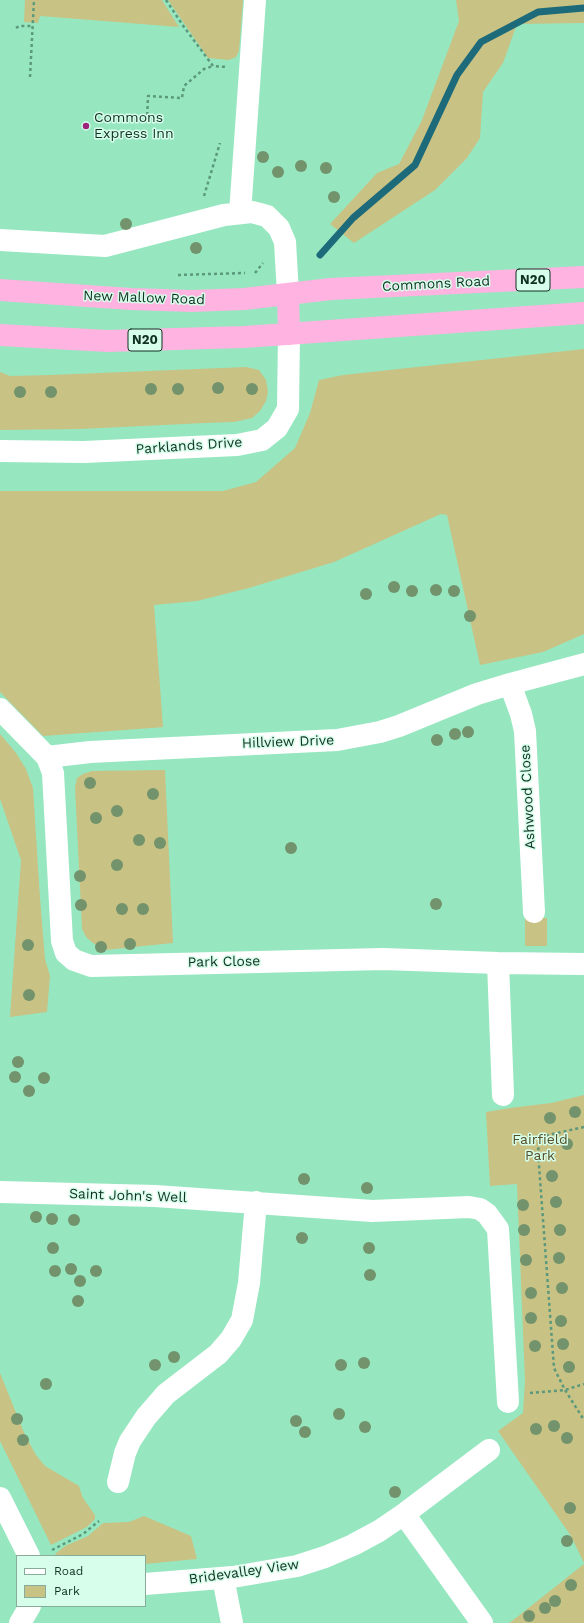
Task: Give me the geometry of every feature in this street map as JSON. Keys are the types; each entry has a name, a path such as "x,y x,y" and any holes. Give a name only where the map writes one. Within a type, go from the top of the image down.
{"highway":[{"name":"Commons Road","path":"288,294 331,289 584,277"},
{"name":"New Mallow Road","path":"0,290 131,299 192,301 244,299 288,294"},
{"path":"288,294 289,334"},
{"name":"N20","path":"0,335 107,341 289,334 584,313"}],"street":[{"path":"240,212 255,0"},
{"path":"0,240 105,246 224,215 240,212 252,212 267,216 279,228 285,242 288,294"},
{"name":"Parklands Drive","path":"0,451 116,451 237,445 262,440 276,428 288,409 289,334"},
{"name":"Hillview Drive","path":"47,756 90,752 342,739 380,732 399,726 477,694 584,664"},
{"name":"Ashwood Close","path":"510,684 521,714 525,731 534,912"},
{"path":"0,709 47,756"},
{"name":"Park Close","path":"47,756 53,773 62,941 66,952 74,960 92,966 383,959 584,964"},
{"path":"498,963 503,1095"},
{"name":"Saint John's Well","path":"0,1192 155,1196 372,1211 469,1207 480,1209 487,1214 498,1229 508,1398"},
{"path":"118,1482 125,1453 130,1441 146,1417 166,1394 218,1354 231,1339 242,1320 249,1284 256,1202"},
{"name":"Bridevalley View","path":"146,1584 223,1578 297,1566 325,1557 353,1545 379,1531 489,1450"},
{"path":"0,1498 28,1555"},
{"path":"404,1514 482,1623"},
{"path":"223,1578 232,1623"},
{"path":"20,1623 29,1607"}],"path":[{"path":"30,77 34,0"},
{"path":"166,0 212,66"},
{"path":"16,28 19,26 32,26"},
{"path":"147,121 148,96 182,98 184,86 204,70 212,66 228,67 228,75"},
{"path":"204,199 222,136"},
{"path":"584,1127 544,1136 539,1143 554,1368 565,1390 584,1420"},
{"path":"508,1398 565,1390 584,1384"},
{"path":"52,1550 83,1534 99,1521"}],"green space":[{"path":"25,0 162,0 179,27 40,16 38,23 24,22"},
{"path":"168,0 243,0 239,51 236,57 229,60 208,58"},
{"path":"456,0 584,0 584,23 517,24 503,63 483,92 480,138 467,158 435,190 354,243 330,224 377,173 399,164 422,120 459,21"},
{"path":"584,349 584,634 543,652 480,665 447,515 441,514 334,562 249,588 197,601 154,605 163,727 165,727 43,736 0,692 0,491 223,491 256,482 295,448 310,413 319,380 343,375"},
{"path":"246,367 259,370 266,380 268,392 266,401 260,411 252,418 234,422 80,429 0,430 0,372 10,376"},
{"path":"0,734 16,753 26,769 33,788 45,959 50,976 47,1012 10,1017 21,860 0,799"},
{"path":"165,770 173,943 105,950 86,937 82,929 75,787 77,778 92,771"},
{"path":"525,918 547,918 547,946 525,946"},
{"name":"Fairfield Park","path":"584,1095 584,1563 571,1536 498,1431 523,1413 525,1381 517,1184 490,1186 486,1112 551,1103"},
{"path":"0,1373 25,1435 36,1455 45,1466 79,1486 83,1498 95,1515 95,1519 87,1527 51,1545 0,1441"},
{"path":"144,1516 191,1536 197,1559 146,1564 146,1555 55,1554 65,1546 88,1536 103,1523 129,1522"},
{"path":"584,1564 584,1623 509,1623 512,1621"}],"waterway":[{"path":"320,255 353,218 415,165 457,75 481,42 538,12 584,8"}],"place":[{"name":"Commons Express Inn","path":"86,126"}]}
